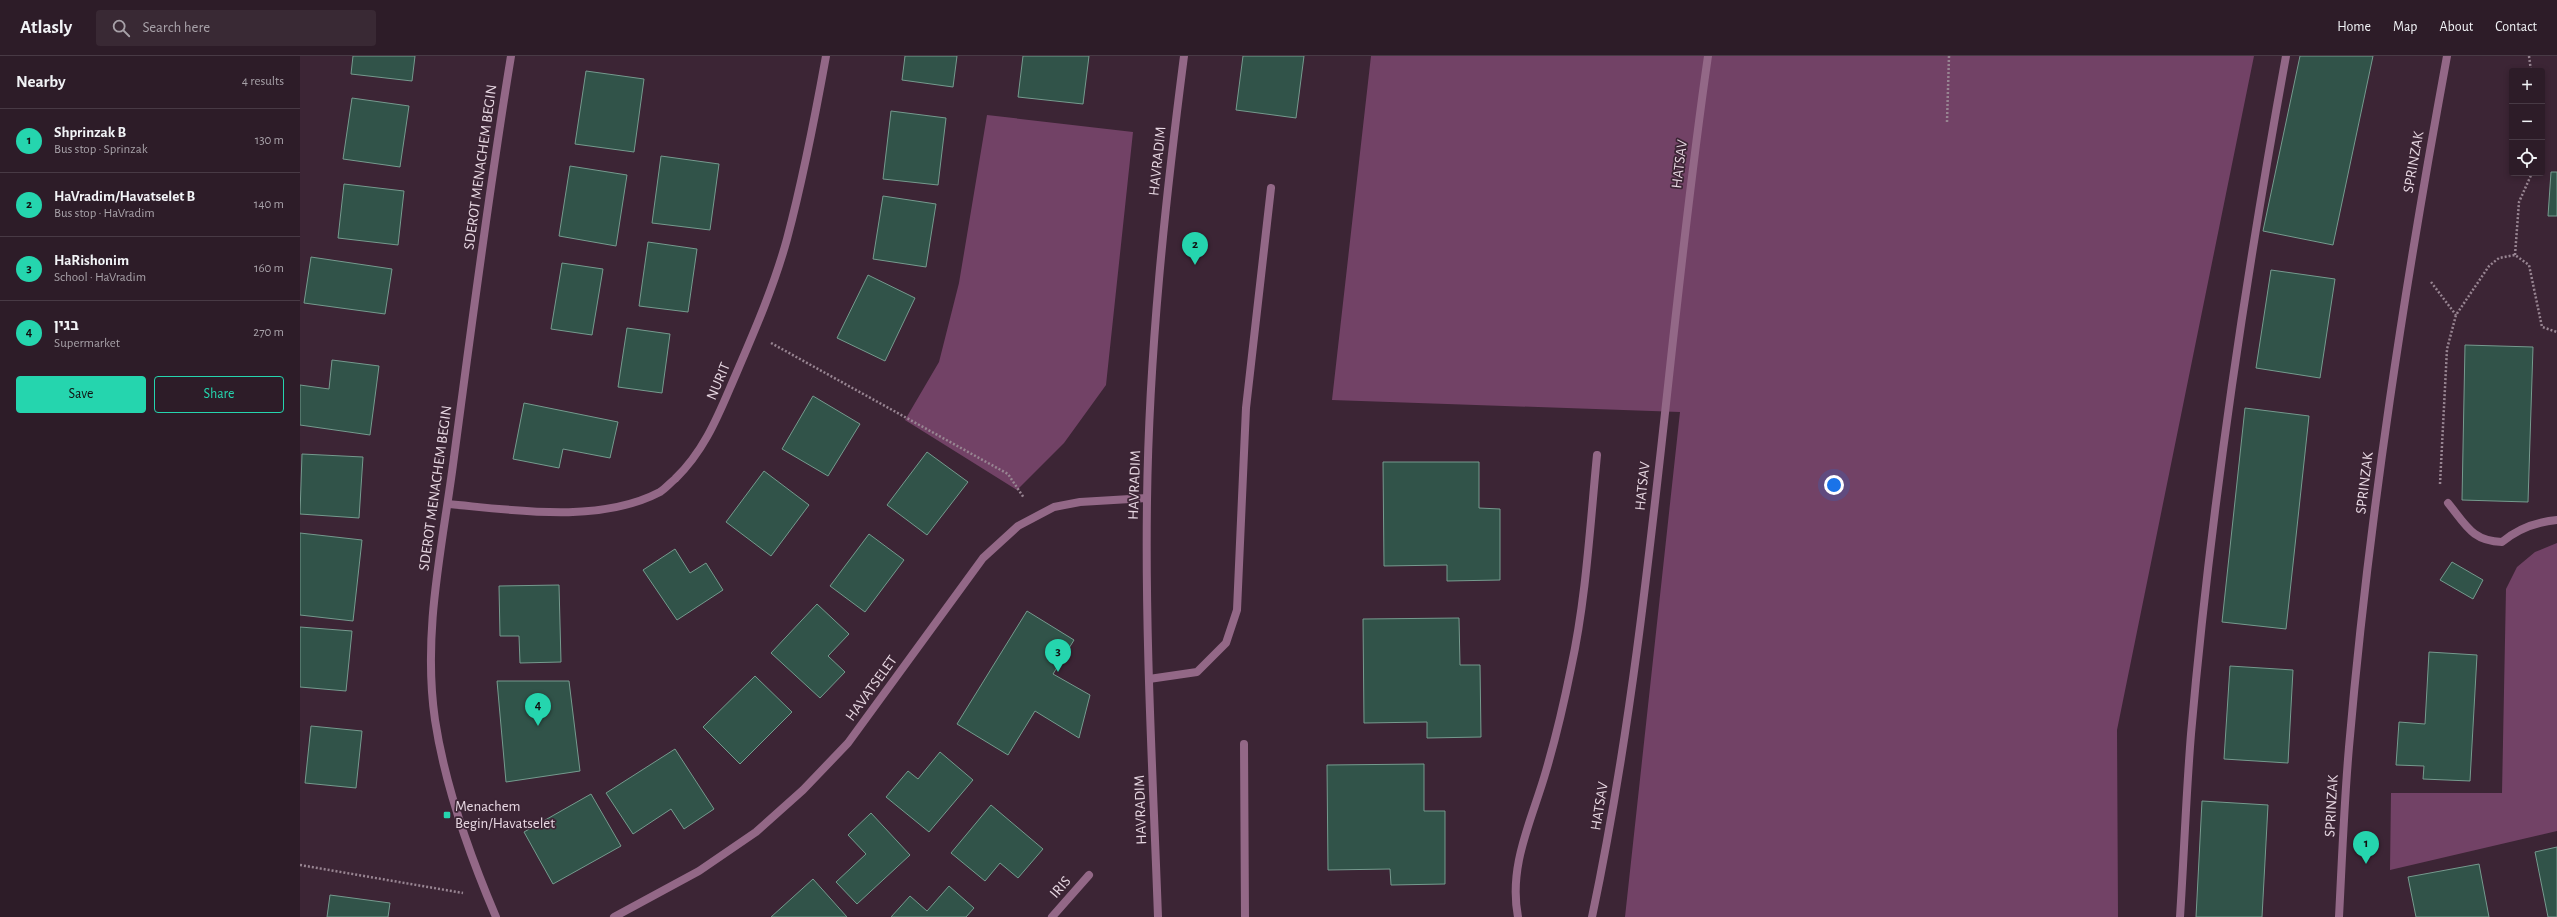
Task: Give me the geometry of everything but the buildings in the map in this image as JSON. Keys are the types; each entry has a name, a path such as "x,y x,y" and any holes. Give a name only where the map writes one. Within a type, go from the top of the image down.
{"street":[{"name":"SDEROT MENACHEM BEGIN","path":"496,917 488,898 447,778 435,718 431,655 433,590 448,504 490,186 511,56"},
{"name":"NURIT","path":"448,504 526,511 589,511 627,504 661,492 692,463 712,428 754,333 786,240 812,134 826,56"},
{"name":"HAVRADIM","path":"1158,917 1149,679 1147,498 1155,322 1171,156 1184,56"},
{"name":"HATSAV","path":"1592,917 1608,842 1642,615 1693,161 1708,56"},
{"path":"2180,917 2191,735 2218,485 2242,306 2286,56"},
{"name":"SPRINZAK","path":"2339,917 2349,748 2375,504 2412,256 2447,56"},
{"path":"1149,679 1197,672 1226,643 1237,610 1246,408 1271,188"},
{"path":"1518,917 1514,896 1517,863 1546,771 1572,668 1587,556 1597,455"},
{"name":"HAVATSELET","path":"614,917 699,871 756,832 803,790 848,743 983,558 1018,526 1054,507 1080,502 1147,498"},
{"path":"2448,503 2475,536 2486,542 2502,542 2514,532 2540,522 2557,520"},
{"path":"1244,744 1245,917"},
{"name":"IRIS","path":"1052,917 1089,875"}],"path":[{"path":"1947,122 1949,56"},
{"path":"2529,56 2531,68"},
{"path":"2514,255 2519,202 2531,176"},
{"path":"2448,503 2440,489 2447,349 2456,315 2489,266 2499,258 2514,255 2529,265 2542,327 2557,332"},
{"path":"2412,256 2456,315"},
{"path":"754,333 1008,474 1036,517"},
{"path":"300,865 488,898"}],"shaded area":[{"path":"1371,56 2254,56 2117,730 2118,917 1625,917 1680,412 1332,400"},
{"path":"987,115 1133,132 1106,385 1064,443 1017,490 905,420 939,362 959,283"},
{"path":"2557,543 2557,831 2390,870 2391,793 2502,793 2506,589 2517,567 2535,552"}],"place":[{"name":"HaVradim/Havatselet B","path":"1195,265"},
{"name":"HaRishonim","path":"1058,672"},
{"name":"בגין","path":"538,726"},
{"name":"Menachem Begin/Havatselet","path":"447,815"},
{"name":"Shprinzak B","path":"2366,864"}]}
